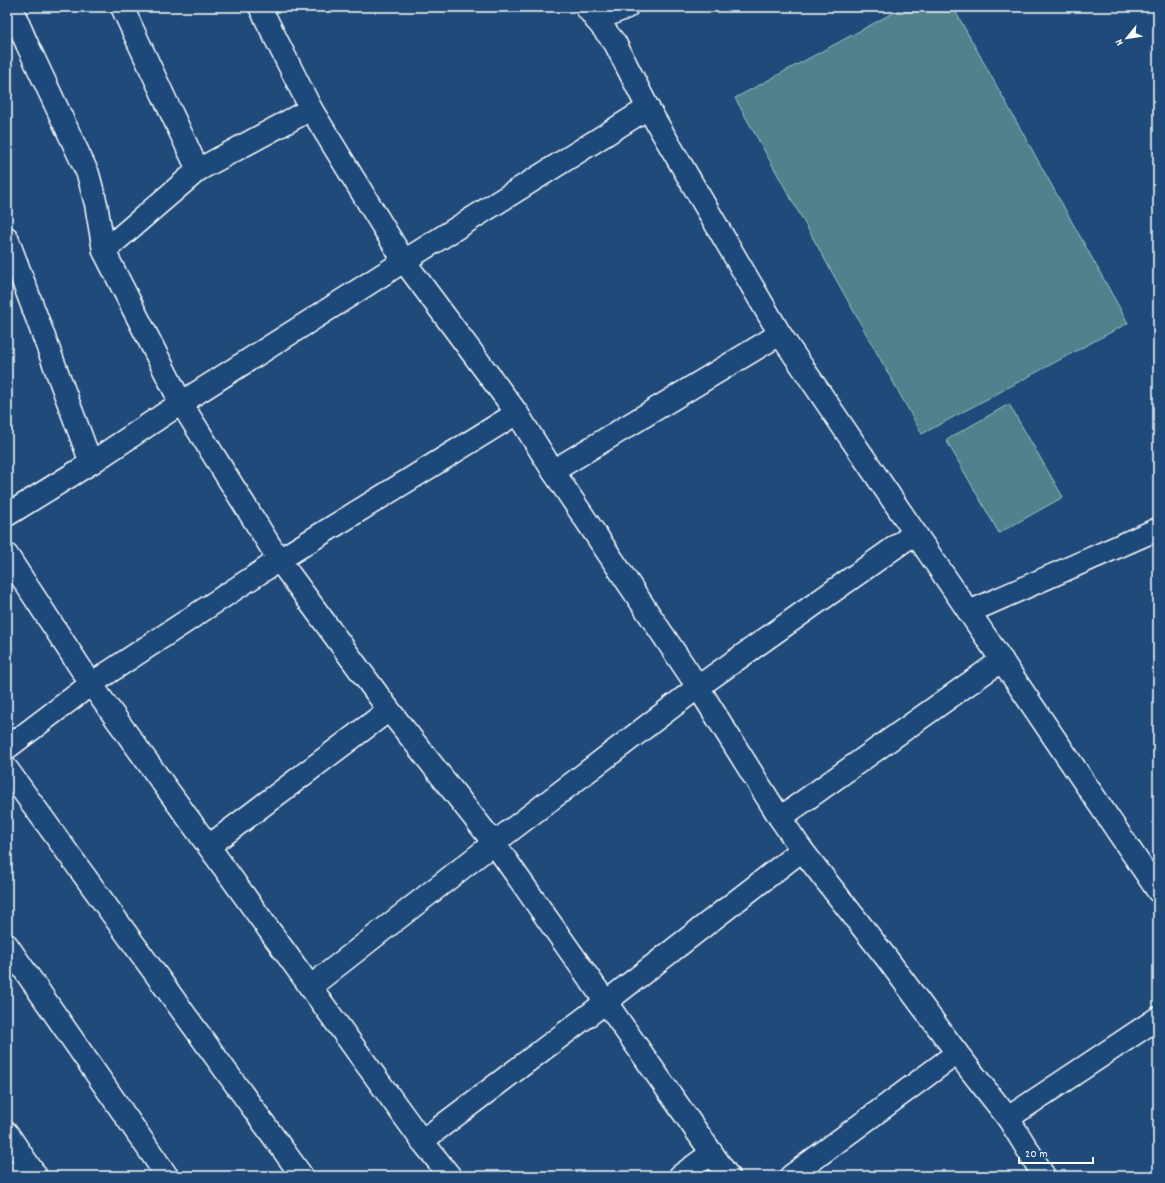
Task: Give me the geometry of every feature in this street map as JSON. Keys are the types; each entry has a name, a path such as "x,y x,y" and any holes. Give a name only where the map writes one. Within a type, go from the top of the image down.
{"street":[{"path":"11,7 88,174 96,204 104,251 181,404 279,560 389,710 494,843 728,1176"},
{"path":"122,7 198,170"},
{"path":"260,7 311,109 404,261 517,413 553,471 698,687 780,818 802,850 1008,1118 1044,1176"},
{"path":"627,7 591,14 615,43 648,108 780,334 915,534 1155,882"},
{"path":"7,514 91,463 404,261 648,108"},
{"path":"104,251 198,170 311,109"},
{"path":"7,238 91,463"},
{"path":"553,471 780,334"},
{"path":"7,748 92,684 279,560 517,413"},
{"path":"969,612 1158,529"},
{"path":"310,987 494,843 698,687 915,534"},
{"path":"7,555 92,684 422,1141 450,1176"},
{"path":"780,818 1002,660"},
{"path":"209,846 389,710"},
{"path":"7,769 302,1176"},
{"path":"422,1141 606,1002 802,850"},
{"path":"7,945 167,1176"},
{"path":"1008,1118 1158,1018"},
{"path":"791,1176 957,1053"},
{"path":"7,1133 36,1176"},
{"path":"680,1176 712,1153"},
{"path":"7,1171 16,1176"}],"green space":[{"path":"904,7 953,7 1128,323 922,434 735,98"},
{"path":"1009,404 1063,497 999,533 946,440"}]}
